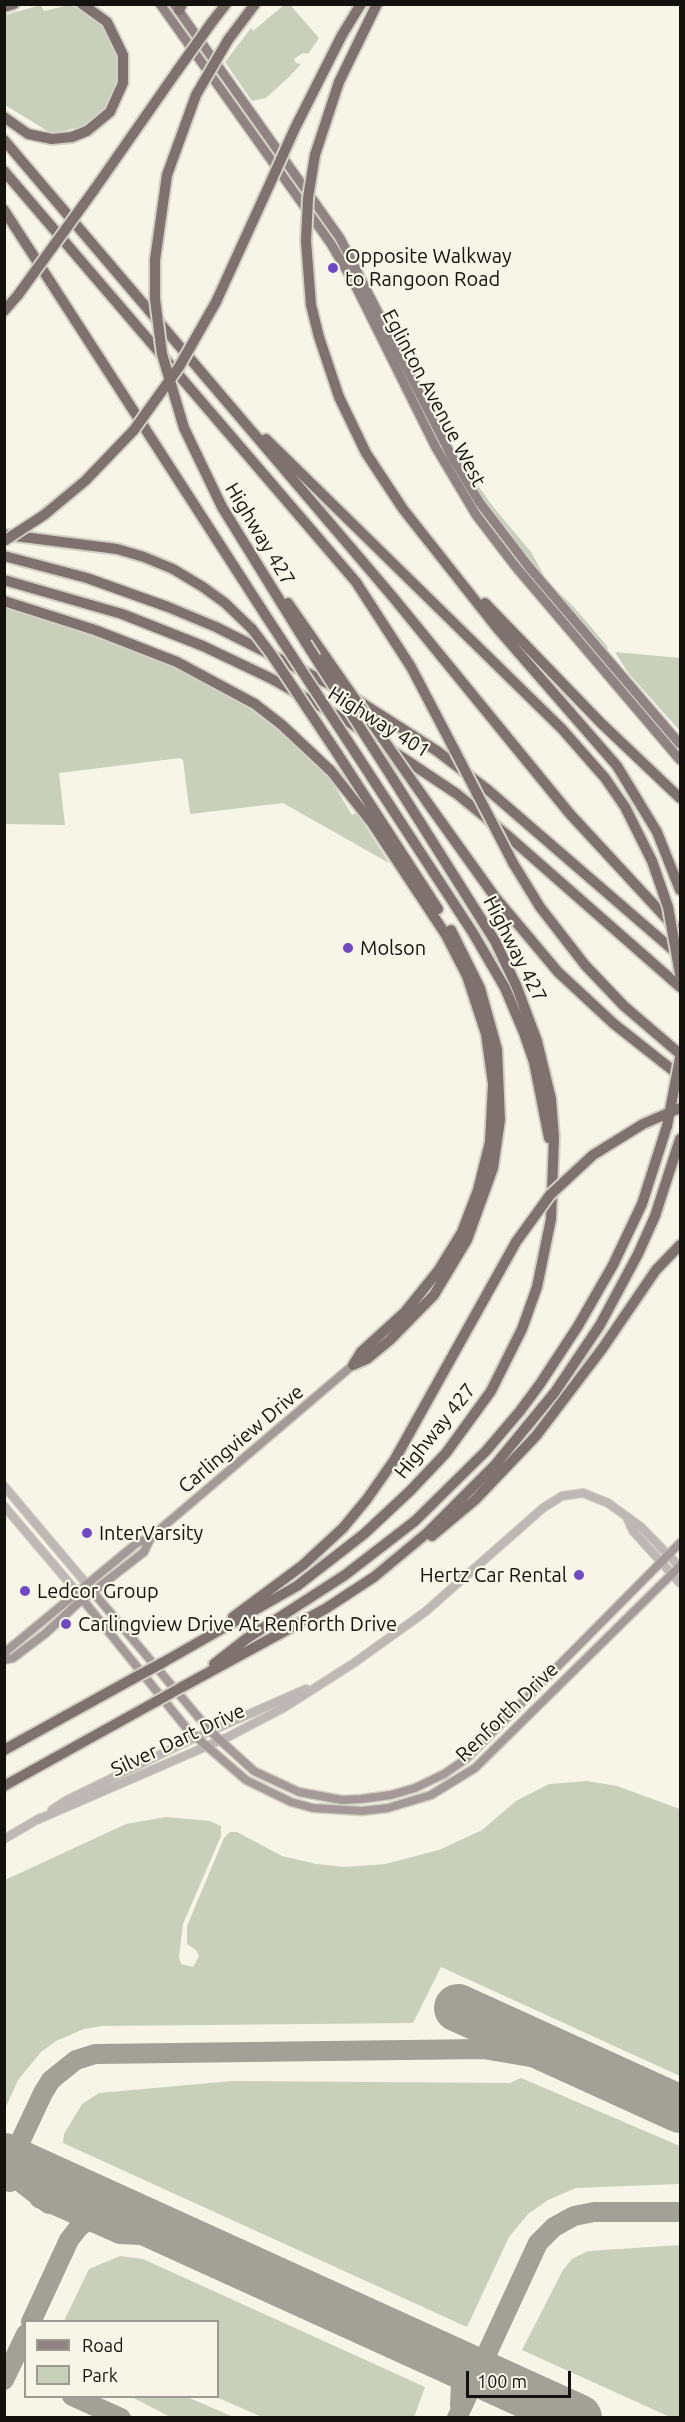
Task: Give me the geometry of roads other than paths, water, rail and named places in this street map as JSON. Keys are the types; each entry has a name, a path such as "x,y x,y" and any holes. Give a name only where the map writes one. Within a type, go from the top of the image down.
{"highway":[{"path":"4,7 14,4"},
{"path":"4,117 28,134 52,139 80,134 92,128 110,112 118,98 124,77 123,55 107,22 82,4"},
{"path":"4,311 94,190 226,4"},
{"name":"Highway 427","path":"4,1750 277,1599 342,1553 410,1491 446,1453 497,1380 533,1302 551,1219 554,1119 537,1041 516,985 483,921 213,492 184,428 162,354 155,299 155,260 167,175 196,95 228,40 255,4"},
{"path":"4,541 44,514 93,474 134,430 179,367 216,302 295,128 337,44 361,4"},
{"path":"377,4 339,82 315,155 308,198 306,241 311,305 328,368 350,424 385,483 497,628 580,720 632,787 666,850 680,890"},
{"path":"4,140 392,596 570,814 681,933"},
{"path":"4,171 40,216 356,582 411,667 513,863 540,907 585,965 624,1006 681,1056 667,1126 642,1204 613,1265 540,1384 500,1435 446,1492 400,1533 345,1575 232,1650 186,1685"},
{"path":"4,210 473,933 505,988 534,1062 552,1155"},
{"path":"208,378 330,503 562,729 605,778 625,807 652,861 668,907 681,974"},
{"path":"4,535 106,548 144,556 173,569 225,603 252,629 272,654 433,901 472,967 493,1030 500,1082 500,1120 493,1168 467,1240 448,1274 424,1306 368,1359 353,1365"},
{"name":"Highway 401","path":"4,556 87,578 168,607 290,663 368,707 437,751 488,790 681,956"},
{"path":"253,558 503,907 552,965 614,1024 681,1076"},
{"path":"454,573 600,722 681,798"},
{"name":"Highway 401","path":"4,580 122,614 193,642 270,678 352,724 416,765 482,814 681,987"},
{"path":"4,601 95,630 177,662 255,704 275,719 306,745 352,796 440,927 467,976 486,1034 493,1084 490,1142 478,1190 462,1232 438,1271 405,1312 361,1352 353,1365"},
{"path":"187,1649 303,1565 343,1528 367,1499 394,1459 516,1242 550,1195 593,1155 643,1124 681,1108"},
{"path":"390,1566 495,1465 527,1429 579,1357 638,1254 659,1205 681,1139"},
{"path":"4,1786 325,1609 390,1566 457,1517 536,1436 602,1349 656,1270 681,1245"}],"main road":[{"name":"Eglinton Avenue West","path":"160,4 331,244 359,293 436,448 476,515 522,574 681,760"},
{"name":"Eglinton Avenue West","path":"178,6 340,238 452,457 480,503 536,575 681,744"},
{"name":"Carlingview Drive","path":"4,1660 14,1658 46,1633 80,1596 87,1584 137,1543 151,1537 353,1365"},
{"name":"Carlingview Drive","path":"4,1653 80,1596 93,1592 144,1552 151,1537"},
{"name":"Renforth Drive","path":"93,1592 210,1731 254,1771 299,1792 342,1800 361,1799 391,1795 415,1788 444,1774 488,1739 681,1543"},
{"name":"Renforth Drive","path":"80,1596 196,1738 246,1780 281,1798 313,1808 362,1811 400,1805 431,1795 475,1768 680,1567"}],"street":[{"path":"4,1486 93,1592"},
{"name":"Silver Dart Drive","path":"37,1820 219,1740 285,1707 425,1612 543,1508 562,1496 576,1492 595,1496 608,1503 628,1520"},
{"path":"4,1506 80,1596"},
{"path":"628,1520 641,1527 680,1567"},
{"path":"628,1520 633,1531 681,1582"},
{"name":"Silver Dart Drive","path":"4,1839 67,1800 210,1731 327,1680"}],"place":[{"name":"Opposite Walkway to Rangoon Road","path":"333,268"},
{"name":"Molson","path":"348,948"},
{"name":"InterVarsity","path":"87,1533"},
{"name":"Hertz Car Rental","path":"579,1575"},
{"name":"Ledcor Group","path":"25,1591"},
{"name":"Carlingview Drive At Renforth Drive","path":"66,1624"}]}
